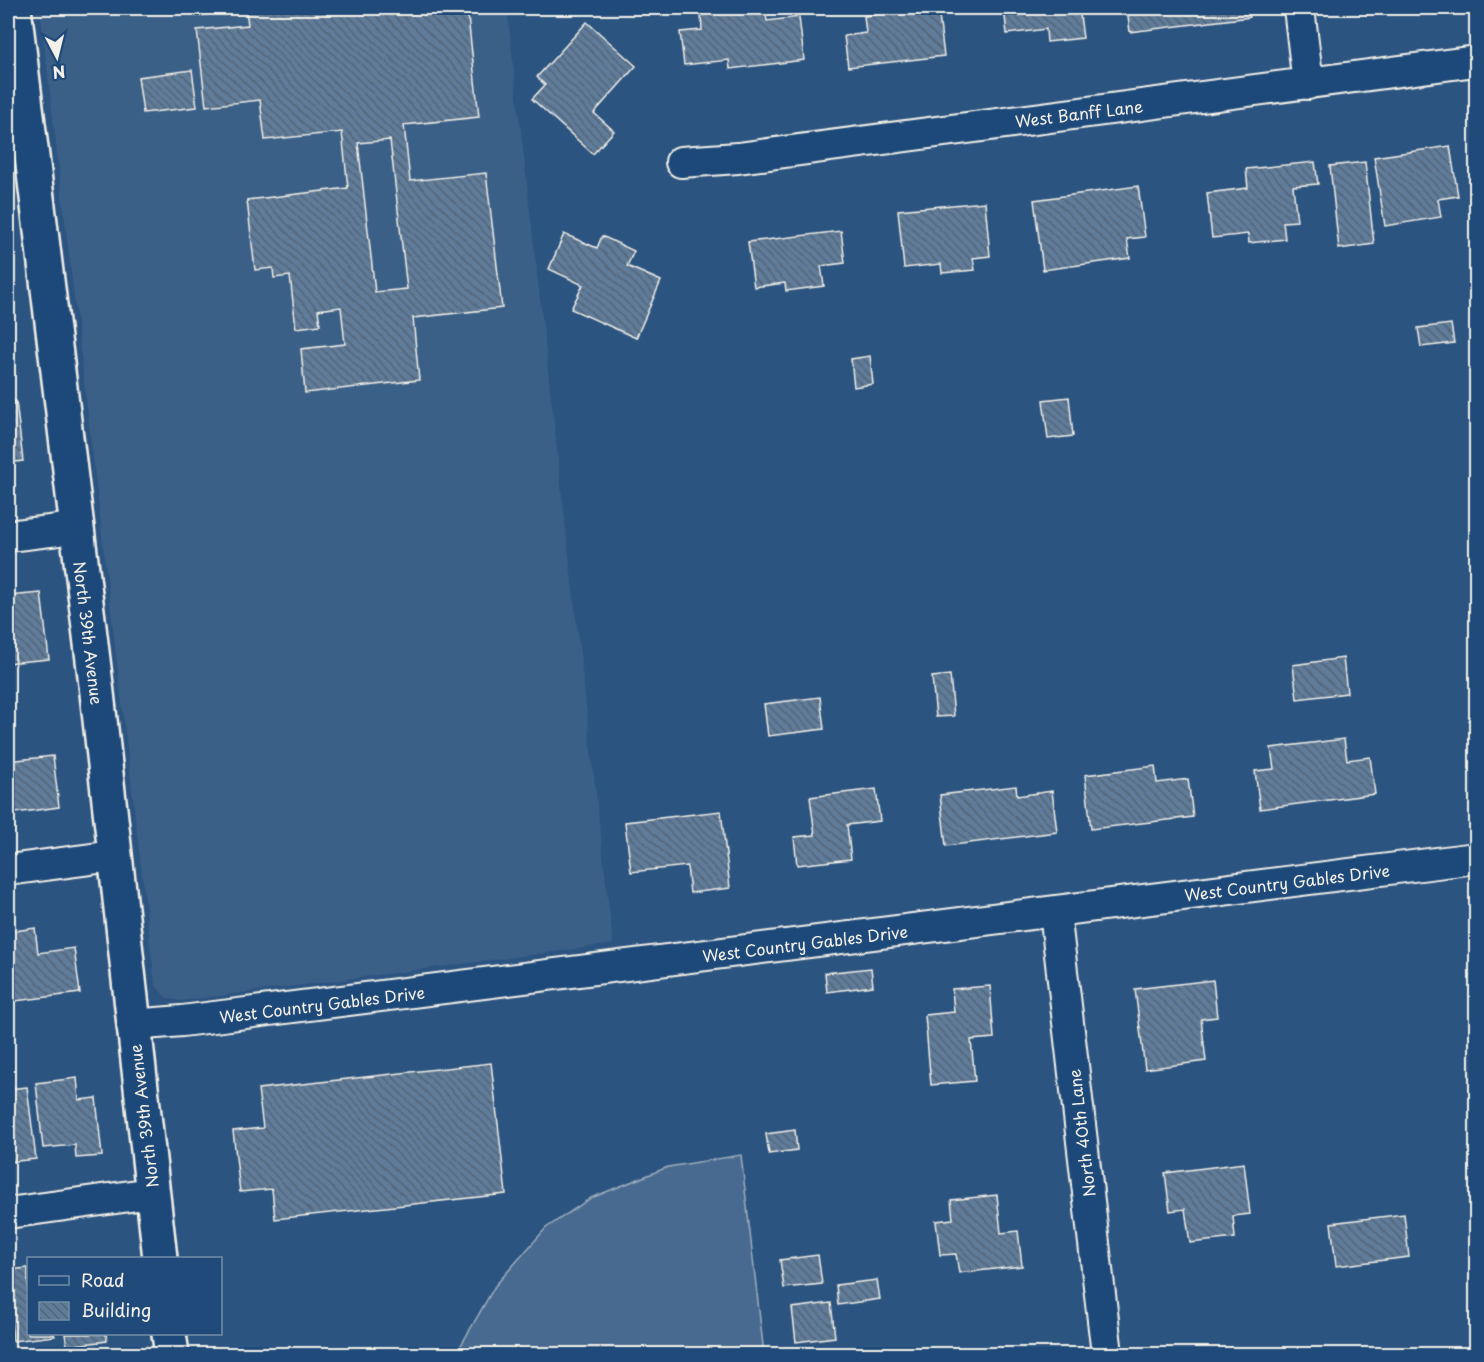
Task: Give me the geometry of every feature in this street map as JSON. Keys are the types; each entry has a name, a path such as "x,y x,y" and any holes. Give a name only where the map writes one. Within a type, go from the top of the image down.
{"street":[{"name":"North 39th Avenue","path":"14,8 75,528 97,693 132,1025 160,1257"},
{"path":"1299,8 1308,84"},
{"name":"West Banff Lane","path":"681,162 738,158 1476,61"},
{"path":"8,536 75,528"},
{"path":"8,870 114,856"},
{"name":"West Country Gables Drive","path":"132,1025 182,1022 1476,858"},
{"name":"North 40th Lane","path":"1055,912 1107,1354"},
{"path":"8,1213 152,1194"},
{"path":"169,1335 172,1354"}],"shaded area":[{"path":"40,8 507,8 613,944 180,1001 167,998 155,985"},
{"path":"741,1155 764,1354 456,1354 495,1286 546,1228 591,1198 668,1167"}],"building":[{"path":"195,8 467,8 479,117 404,125 410,181 486,173 502,308 413,318 419,380 305,393 301,349 345,344 341,307 318,310 320,325 296,328 290,276 274,278 273,268 255,270 247,200 348,188 342,132 265,140 260,100 206,106 197,30 248,25 246,10 196,16","holes":["390,140 407,289 375,292 358,143"]},
{"path":"765,8 767,21 799,17 804,60 730,69 729,60 684,65 680,32 702,30 701,14"},
{"path":"880,8 938,8 944,56 848,67 844,36 866,33 864,16 881,14"},
{"path":"1004,8 1079,8 1083,38 1047,42 1046,29 1007,34"},
{"path":"1127,8 1248,8 1250,17 1130,32"},
{"path":"587,22 636,66 594,113 614,131 593,154 532,99 545,85 537,77"},
{"path":"192,70 197,107 143,113 138,77"},
{"path":"1450,146 1458,196 1438,199 1441,217 1385,226 1374,157"},
{"path":"1315,162 1318,184 1293,186 1297,221 1283,222 1285,239 1249,243 1248,234 1212,238 1207,193 1248,188 1246,169"},
{"path":"1365,162 1374,244 1339,249 1330,166"},
{"path":"1138,186 1145,237 1127,239 1130,258 1043,270 1034,200"},
{"path":"985,202 990,256 973,258 975,270 942,273 941,264 904,268 898,210"},
{"path":"841,231 845,263 821,266 824,286 786,291 785,283 754,287 748,242"},
{"path":"564,234 597,248 602,236 634,251 627,266 661,281 636,338 571,309 583,285 549,269"},
{"path":"1451,324 1454,343 1421,347 1418,328"},
{"path":"870,356 873,384 854,387 851,359"},
{"path":"1069,397 1073,436 1048,439 1043,400"},
{"path":"16,401 23,461 8,463 8,402"},
{"path":"41,593 49,659 8,663 8,596"},
{"path":"1343,658 1347,693 1297,699 1293,665"},
{"path":"950,675 954,716 936,717 932,677"},
{"path":"820,697 824,729 768,736 764,704"},
{"path":"1344,739 1347,760 1370,757 1375,794 1260,809 1255,771 1274,769 1271,748"},
{"path":"53,756 59,807 8,814 8,761"},
{"path":"1155,766 1157,783 1188,779 1193,817 1091,829 1085,775"},
{"path":"1016,786 1017,796 1052,791 1057,832 946,846 940,795"},
{"path":"876,789 880,821 847,825 851,859 797,865 794,837 815,835 810,797"},
{"path":"721,811 730,888 690,893 687,866 631,872 625,822"},
{"path":"35,928 38,953 74,948 80,993 15,1001 8,932"},
{"path":"871,968 873,986 827,992 825,973"},
{"path":"1213,980 1217,1017 1201,1019 1206,1061 1145,1069 1135,989"},
{"path":"990,986 994,1038 971,1040 975,1081 931,1085 925,1015 954,1012 952,989"},
{"path":"491,1063 506,1194 275,1219 272,1189 240,1192 233,1131 263,1128 258,1089"},
{"path":"77,1078 79,1100 96,1098 102,1156 76,1158 75,1145 43,1148 36,1083"},
{"path":"27,1087 36,1159 8,1162 8,1089"},
{"path":"795,1130 797,1150 769,1154 766,1134"},
{"path":"1244,1163 1250,1214 1233,1216 1235,1238 1190,1243 1185,1209 1170,1211 1165,1173"},
{"path":"997,1195 1001,1233 1018,1231 1022,1266 959,1273 956,1254 940,1255 936,1221 953,1219 951,1200"},
{"path":"1404,1214 1409,1257 1336,1266 1331,1223"},
{"path":"818,1255 822,1284 784,1288 780,1260"},
{"path":"27,1268 27,1335 55,1336 13,1341 10,1312 8,1312 8,1270"},
{"path":"877,1280 880,1299 838,1305 836,1285"},
{"path":"831,1303 835,1337 796,1342 792,1308"},
{"path":"65,1335 106,1335 107,1341 67,1346"},
{"path":"833,1348 834,1354 792,1354 792,1353"}]}
